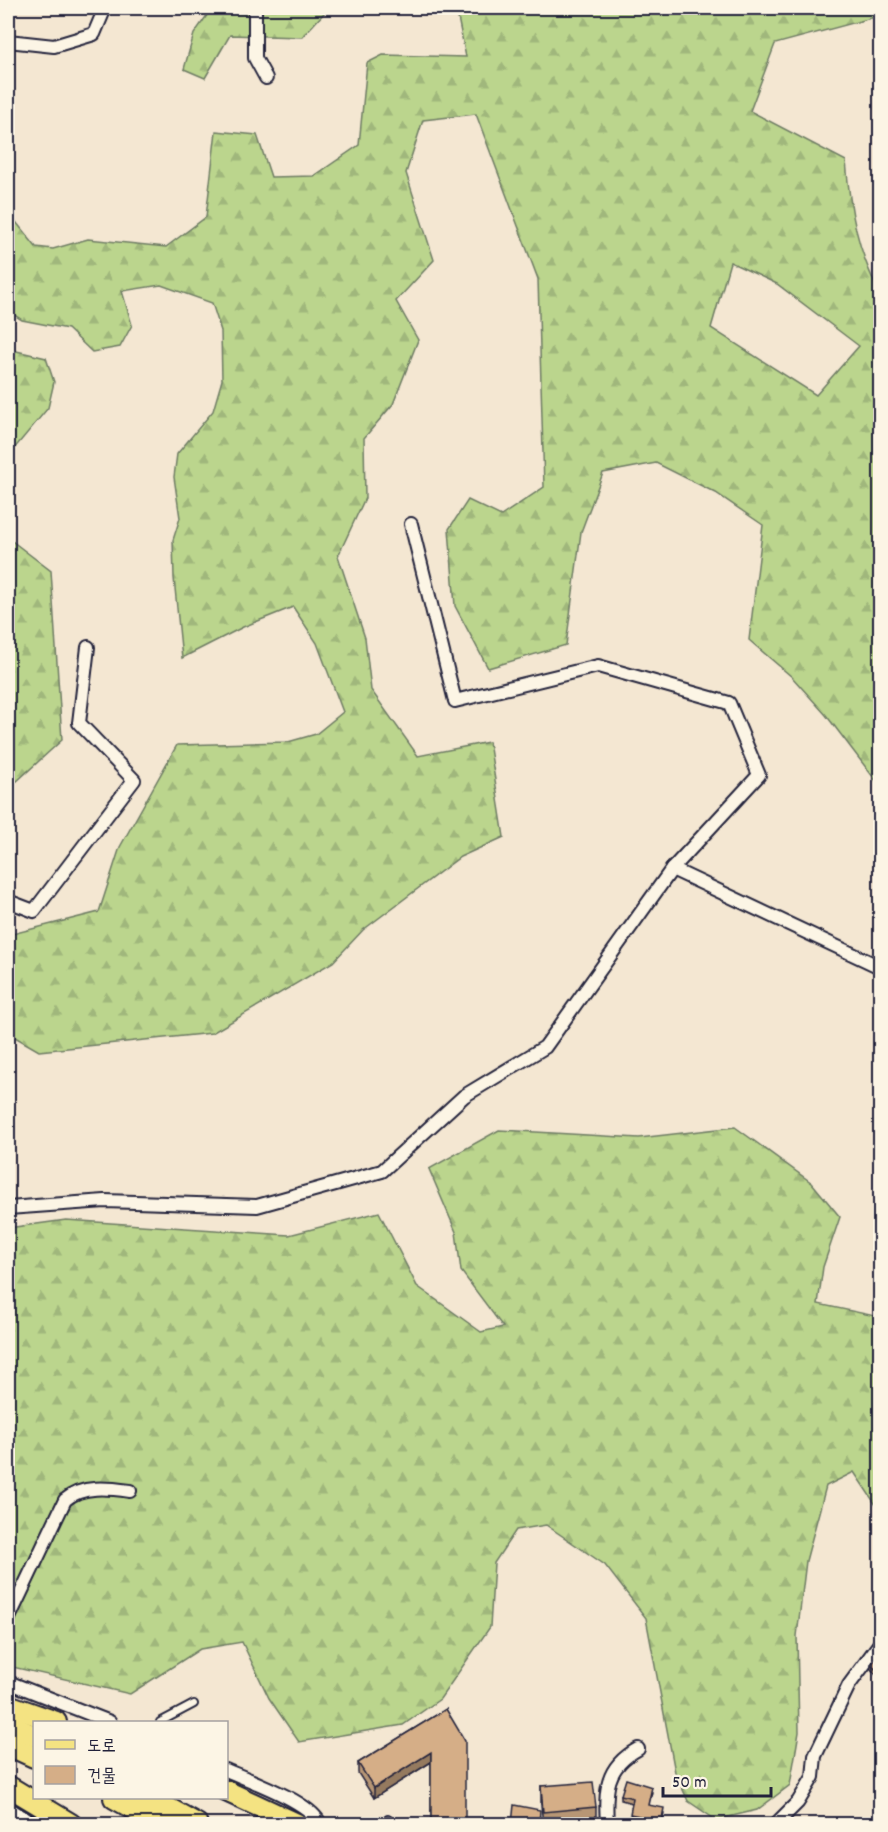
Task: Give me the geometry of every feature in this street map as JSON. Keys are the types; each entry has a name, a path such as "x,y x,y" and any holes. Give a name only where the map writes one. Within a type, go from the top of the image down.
{"main road":[{"path":"8,1705 53,1721"},
{"path":"8,1724 33,1736"},
{"path":"8,1745 33,1757"},
{"path":"8,1786 70,1824"},
{"path":"228,1792 297,1824"},
{"path":"117,1799 161,1824"},
{"path":"153,1799 197,1824"}],"street":[{"path":"8,40 54,46 94,34 105,8"},
{"path":"255,8 255,58 266,78"},
{"path":"8,1208 105,1201 257,1206 382,1171 464,1096 544,1047 672,869 759,775 729,703 598,666 455,701 411,524"},
{"path":"8,901 34,911 134,780 79,723 88,647"},
{"path":"672,869 880,967"},
{"path":"8,1620 65,1500 72,1494 93,1489 130,1491"},
{"path":"776,1824 798,1802 813,1777 814,1756 849,1685 880,1643"},
{"path":"8,1682 107,1721"},
{"path":"607,1824 605,1797 609,1780 622,1757 638,1749"},
{"path":"228,1771 302,1806 314,1814 322,1824"},
{"path":"8,1808 34,1824"}],"lane":[{"path":"162,1721 194,1704"}],"green space":[{"path":"212,8 335,8 325,12 302,37 230,35 205,78 184,69 194,34"},
{"path":"456,8 880,8 879,16 775,44 750,111 846,161 850,197 860,245 880,294 880,786 826,715 792,677 749,640 763,525 716,493 656,463 603,473 581,532 566,645 488,668 455,606 449,529 468,500 501,516 544,487 538,279 476,114 423,120 406,173 434,260 396,301 418,340 393,404 364,438 365,498 338,556 365,638 371,690 418,756 489,742 504,837 460,857 363,930 333,962 212,1033 39,1051 8,1033 8,935 99,912 120,847 177,745 288,742 316,734 343,712 317,643 293,607 243,627 182,658 174,578 173,540 180,518 174,477 177,454 213,411 222,380 221,331 212,303 161,285 122,291 132,325 120,347 92,352 68,329 22,320 8,311 8,212 36,247 53,249 88,239 166,247 206,217 216,131 257,135 271,177 314,176 359,145 367,63 383,55 466,57","holes":["730,262 777,284 859,346 816,395 711,328"]},
{"path":"8,349 46,358 54,382 48,408 8,456"},
{"path":"8,538 51,571 62,740 17,781 8,784"},
{"path":"735,1127 812,1183 840,1217 823,1267 818,1304 880,1317 880,1511 854,1472 826,1486 806,1561 797,1636 799,1732 790,1785 757,1810 716,1820 688,1801 675,1772 646,1618 605,1565 546,1525 516,1530 494,1563 490,1627 440,1699 403,1725 299,1742 269,1698 242,1642 200,1649 130,1694 8,1666 8,1228 66,1220 289,1235 379,1212 417,1286 481,1332 503,1327 461,1271 456,1232 429,1169 499,1130 639,1138"}],"building":[{"path":"880,1655 880,1675 871,1664"},
{"path":"446,1709 465,1741 465,1824 436,1824 431,1821 431,1752 374,1788 358,1763"},
{"path":"626,1779 652,1787 648,1805 664,1808 661,1824 639,1824 640,1816 630,1814 633,1798 621,1795"},
{"path":"593,1782 596,1807 543,1812 541,1786"},
{"path":"514,1805 540,1810 539,1824 512,1824"}]}
